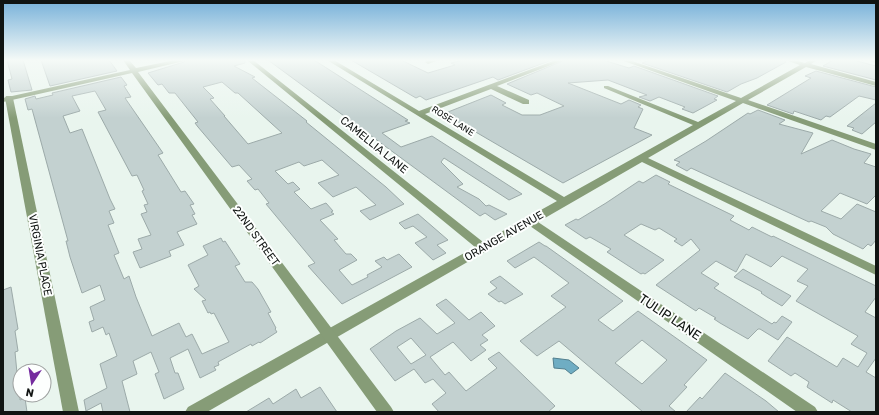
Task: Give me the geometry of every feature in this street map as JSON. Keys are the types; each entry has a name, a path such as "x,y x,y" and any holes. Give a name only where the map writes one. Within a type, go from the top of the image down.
{"street":[{"path":"6,99 93,79"},
{"name":"22ND STREET","path":"141,79 386,412"},
{"name":"CAMELLIA LANE","path":"274,79 484,248"},
{"name":"ROSE LANE","path":"363,79 564,202"},
{"path":"420,113 509,79"},
{"path":"682,79 876,147"},
{"name":"ORANGE AVENUE","path":"193,412 780,79"},
{"path":"862,79 876,84"},
{"path":"491,86 526,102"},
{"path":"606,88 699,125"},
{"name":"VIRGINIA PLACE","path":"6,99 71,412"},
{"path":"641,158 876,271"},
{"name":"TULIP LANE","path":"530,221 810,412"}],"water":[{"path":"553,358 569,360 579,368 571,374 565,369 554,368"}],"building":[{"path":"29,79 32,90 11,92 8,80"},
{"path":"48,79 80,79 50,86"},
{"path":"111,79 123,79 127,85 124,86 131,97 125,98 163,153 158,155 181,192 185,191 194,204 190,205 195,214 192,215 197,224 177,232 184,245 169,251 171,256 140,268 133,252 142,249 138,239 151,235 141,214 147,212 144,205 148,204 142,191 144,190 137,175 132,176 98,112 106,110 95,91 72,96 80,111 63,116 70,133 82,129 115,209 109,211 114,223 108,225 119,253 114,255 124,279 129,276 152,336 179,323 186,337 192,334 202,354 229,342 214,313 208,313 202,301 206,300 194,289 199,286 188,265 208,255 203,246 221,238 223,242 225,241 240,264 235,266 245,282 252,282 258,289 271,312 268,313 277,332 260,343 259,342 252,346 251,344 218,362 219,365 214,367 216,370 200,378 188,349 170,358 175,373 178,373 184,389 164,399 155,374 159,372 151,352 133,361 137,374 122,381 130,412 103,412 101,403 86,411 84,400 107,388 100,364 117,356 109,333 106,335 103,327 92,332 89,322 94,320 90,307 105,300 100,285 82,293 70,257 66,241 68,241 32,109 28,110 25,99 35,96 36,99 53,95 52,93"},
{"path":"153,79 254,79 307,121 306,122 386,187 404,204 370,220 360,211 376,205 356,187 333,197 318,183 339,175 322,160 304,166 299,162 275,171 288,184 293,182 300,189 294,192 311,209 326,203 333,211 331,212 334,214 320,220 338,239 334,240 346,254 351,254 357,260 339,270 352,285 368,277 367,275 382,267 375,261 384,257 387,260 399,254 412,267 342,304 308,266 315,263 266,204 269,203 258,189 255,190 247,181 252,179 239,165 232,167 198,127 195,123 198,122 175,93 169,93 162,84 158,85","holes":["222,82 235,93 238,93 282,133 248,144 210,99 214,98 203,87"]},
{"path":"294,79 344,79 408,120 405,121 410,123 382,133 401,147 432,136 522,194 509,200 444,158 441,162 463,184 457,187 479,199 486,206 489,205 507,214 495,220 485,213 480,216"},
{"path":"384,79 486,79 426,100 420,96 416,98"},
{"path":"518,79 671,79 718,96 714,99 717,100 693,113 682,109 685,107 659,97 650,101 639,97 647,95 608,80 568,83 621,104 629,100 641,105 638,107 643,109 634,128 652,135 563,183 450,117 455,116 448,112 491,95 506,103 502,105 522,115 540,115 564,106 537,93 531,95 507,84"},
{"path":"690,79 753,79 727,92"},
{"path":"809,79 847,79 876,87 876,100 859,96 830,117 826,116 821,120 794,111 793,114 767,105"},
{"path":"876,103 876,122 862,134 852,130 854,128 847,126"},
{"path":"758,110 785,120 779,124 813,133 801,154 832,140 871,154 864,163 876,167 876,195 867,204 840,193 821,211 841,219 857,204 876,212 876,240 871,246 868,244 863,249 833,234 826,227 811,221 809,222 691,168 687,171 676,165 680,162 674,160 748,113 750,114"},
{"path":"656,175 670,182 668,184 734,216 730,220 749,230 752,227 772,237 773,236 876,286 876,297 865,312 876,318 876,358 866,372 876,378 876,412 852,412 833,400 832,403 807,387 809,382 795,373 791,376 768,361 787,337 837,367 843,358 858,367 867,353 851,344 858,336 796,301 808,286 797,281 808,269 782,256 771,267 746,254 736,272 716,261 701,273 719,284 714,288 772,324 774,322 776,323 782,316 792,322 778,340 760,329 758,329 748,339 720,323 714,319 716,318 699,308 696,311 656,285 700,250 691,239 682,246 674,241 677,239 659,228 655,230 641,224 624,235 664,260 645,274 641,274 607,252 611,249 590,237 586,239 565,225 576,219 578,220 639,181 643,183"},
{"path":"418,214 448,240 437,245 446,253 433,260 415,243 427,237 413,226 405,229 399,223"},
{"path":"539,242 623,301 598,320 613,331 638,311 707,360 684,385 687,387 669,406 676,412 643,412 559,341 537,356 520,341 566,307 551,296 569,283 534,257 515,268 507,261","holes":["642,340 667,360 642,384 615,363"]},
{"path":"743,269 791,296 782,306 761,293 762,292 734,277"},
{"path":"500,276 523,294 505,304 501,301 499,302 488,294 497,288 490,282"},
{"path":"11,287 18,329 15,331 18,351 15,352 16,363 12,363 12,403 26,403 27,412 3,412 3,290"},
{"path":"446,299 469,320 481,312 495,326 482,335 488,340 480,345 486,350 471,361 453,342 430,357 445,375 449,372 466,391 497,368 488,359 499,352 555,406 548,412 439,412 432,404 446,393 433,379 425,383 414,369 395,381 370,349 396,331 420,318 437,334 455,323 436,305","holes":["411,338 426,355 411,364 397,347"]},
{"path":"725,373 766,401 779,412 686,412 700,397 702,399"},
{"path":"320,387 337,412 246,412 269,398 273,404 296,389 301,398"}]}
